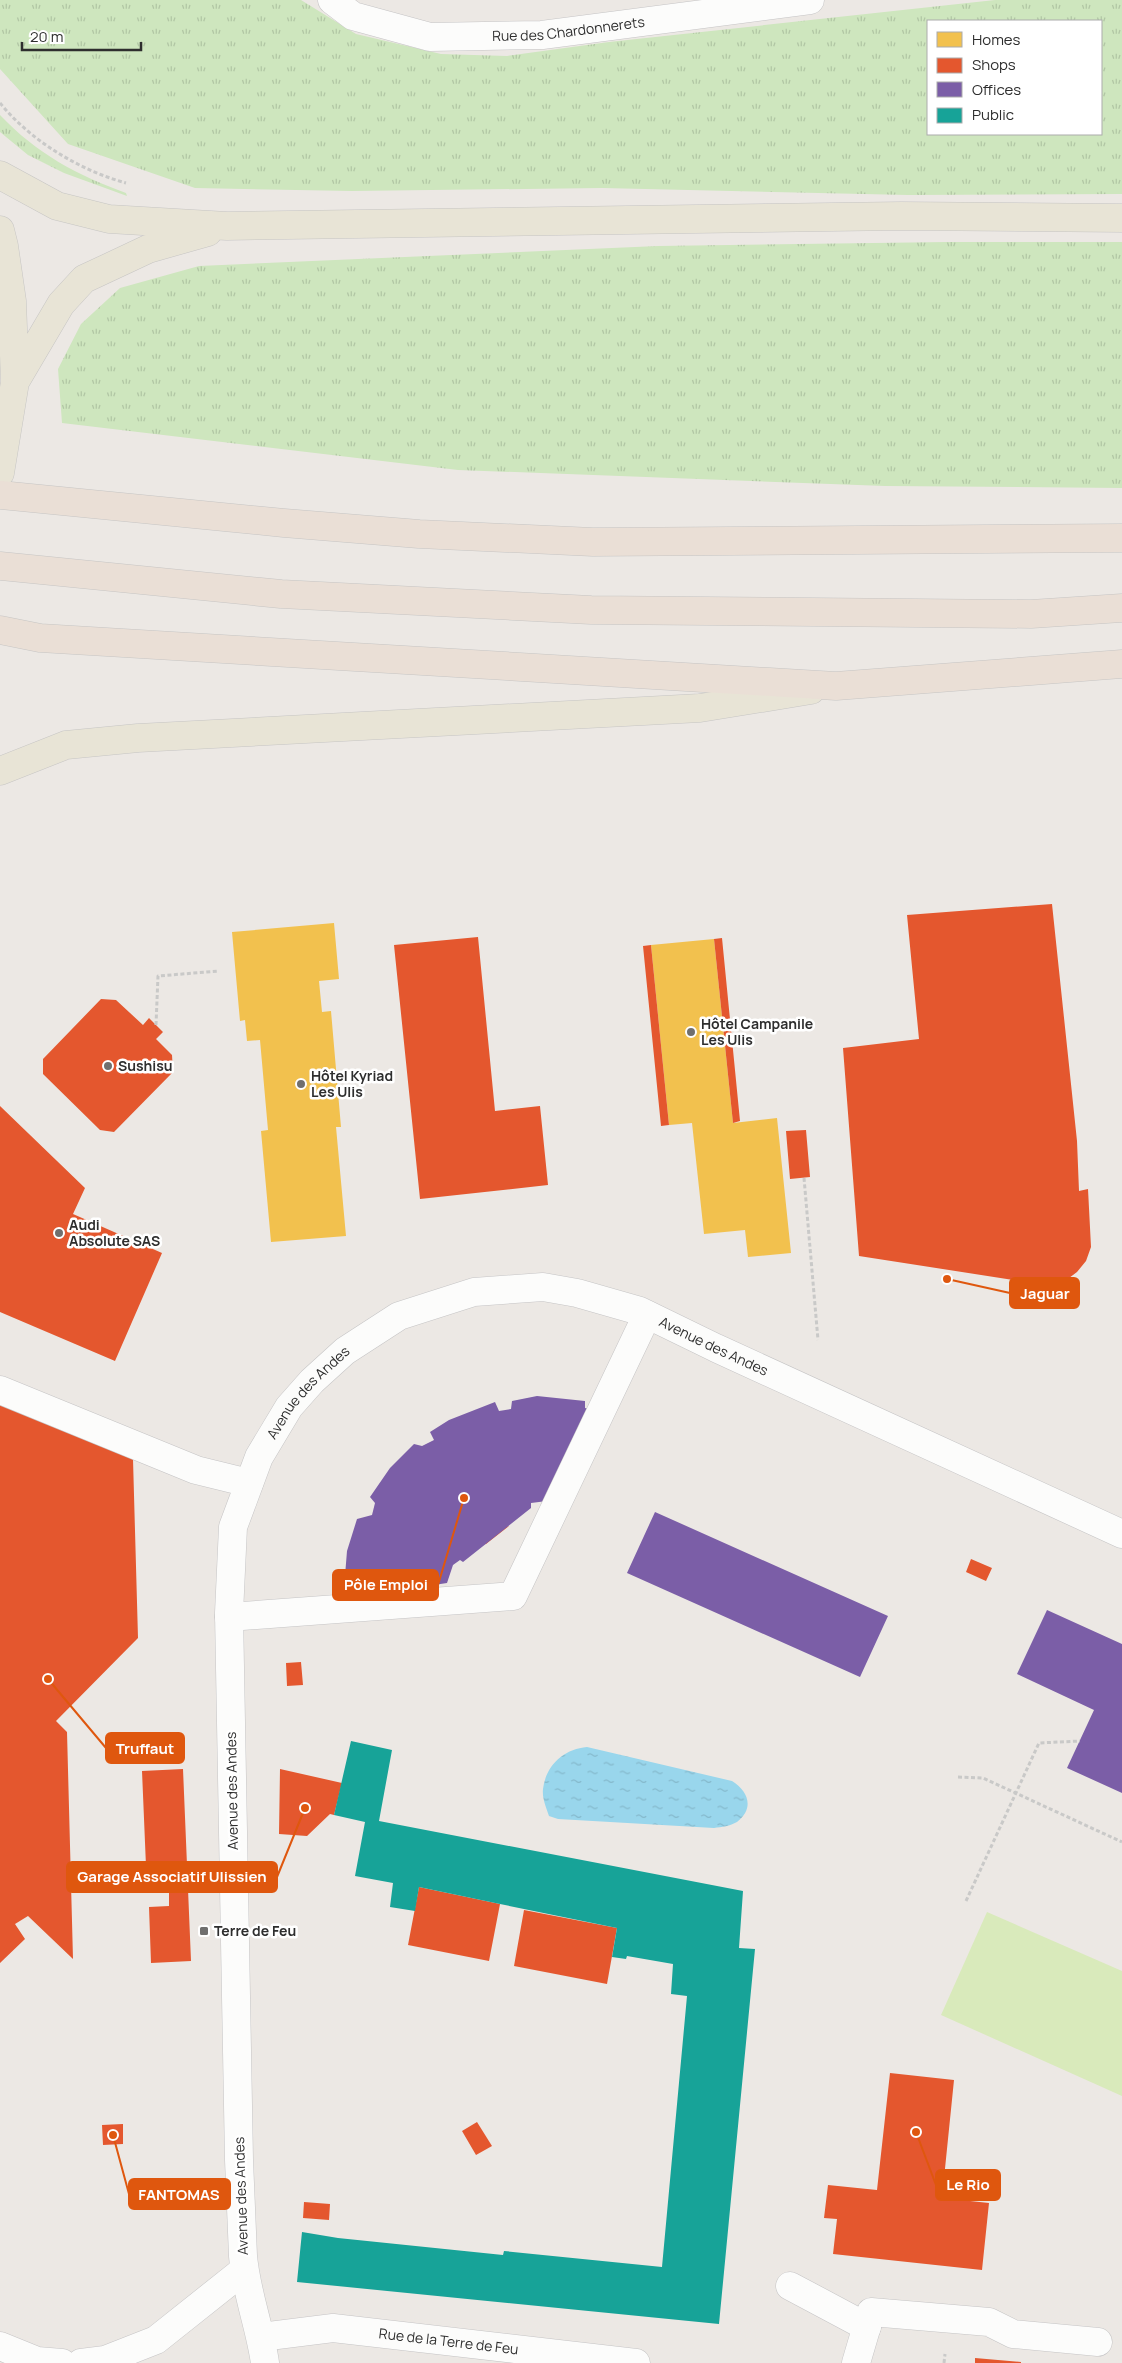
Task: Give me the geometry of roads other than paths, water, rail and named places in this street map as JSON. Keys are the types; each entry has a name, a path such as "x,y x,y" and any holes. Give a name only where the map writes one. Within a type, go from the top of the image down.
{"highway":[{"path":"0,496 400,533 593,542 1122,538"},
{"path":"0,566 281,594 591,610 1031,614 1122,608"},
{"path":"0,630 40,638 836,686 1122,664"}],"main road":[{"path":"0,175 57,206 109,219 227,226 901,216 1122,218"},
{"path":"15,382 61,304 84,279 148,249 227,226"},
{"path":"0,230 12,301 15,382 0,472"},
{"path":"0,771 66,745 138,738 700,708 836,686"}],"street":[{"name":"Rue des Chardonnerets","path":"332,0 354,16 430,37 542,35 810,0"},
{"name":"Avenue des Andes","path":"263,2350 244,2270 239,2160 229,1617 233,1528 259,1457 289,1407 312,1381 346,1351 399,1316 474,1292 543,1287 577,1292 647,1315 1122,1534"},
{"path":"229,1617 513,1596 647,1315"},
{"path":"0,1390 196,1470 250,1483"},
{"name":"Avenue des Andes","path":"81,2363 105,2360 156,2340 244,2270"},
{"path":"790,2286 867,2327"},
{"path":"856,2363 871,2312 989,2322 1013,2334 1098,2342"},
{"name":"Rue de la Terre de Feu","path":"263,2350 333,2328 636,2363"},
{"path":"0,2346 37,2361 62,2363"}],"water":[{"path":"587,1747 732,1781 742,1790 748,1806 743,1817 737,1822 714,1828 558,1819 549,1816 543,1792 548,1773 552,1766 564,1755 579,1748"}],"place":[{"name":"Hôtel Campanile Les Ulis","path":"691,1032"},
{"name":"Sushisu","path":"108,1066"},
{"name":"Hôtel Kyriad Les Ulis","path":"301,1084"},
{"name":"Audi Absolute SAS","path":"59,1233"},
{"name":"Jaguar","path":"947,1279"},
{"name":"Pôle Emploi","path":"464,1498"},
{"name":"Truffaut","path":"48,1679"},
{"name":"Garage Associatif Ulissien","path":"305,1808"},
{"name":"Terre de Feu","path":"204,1931"},
{"name":"Le Rio","path":"916,2132"},
{"name":"FANTOMAS","path":"113,2135"}]}
